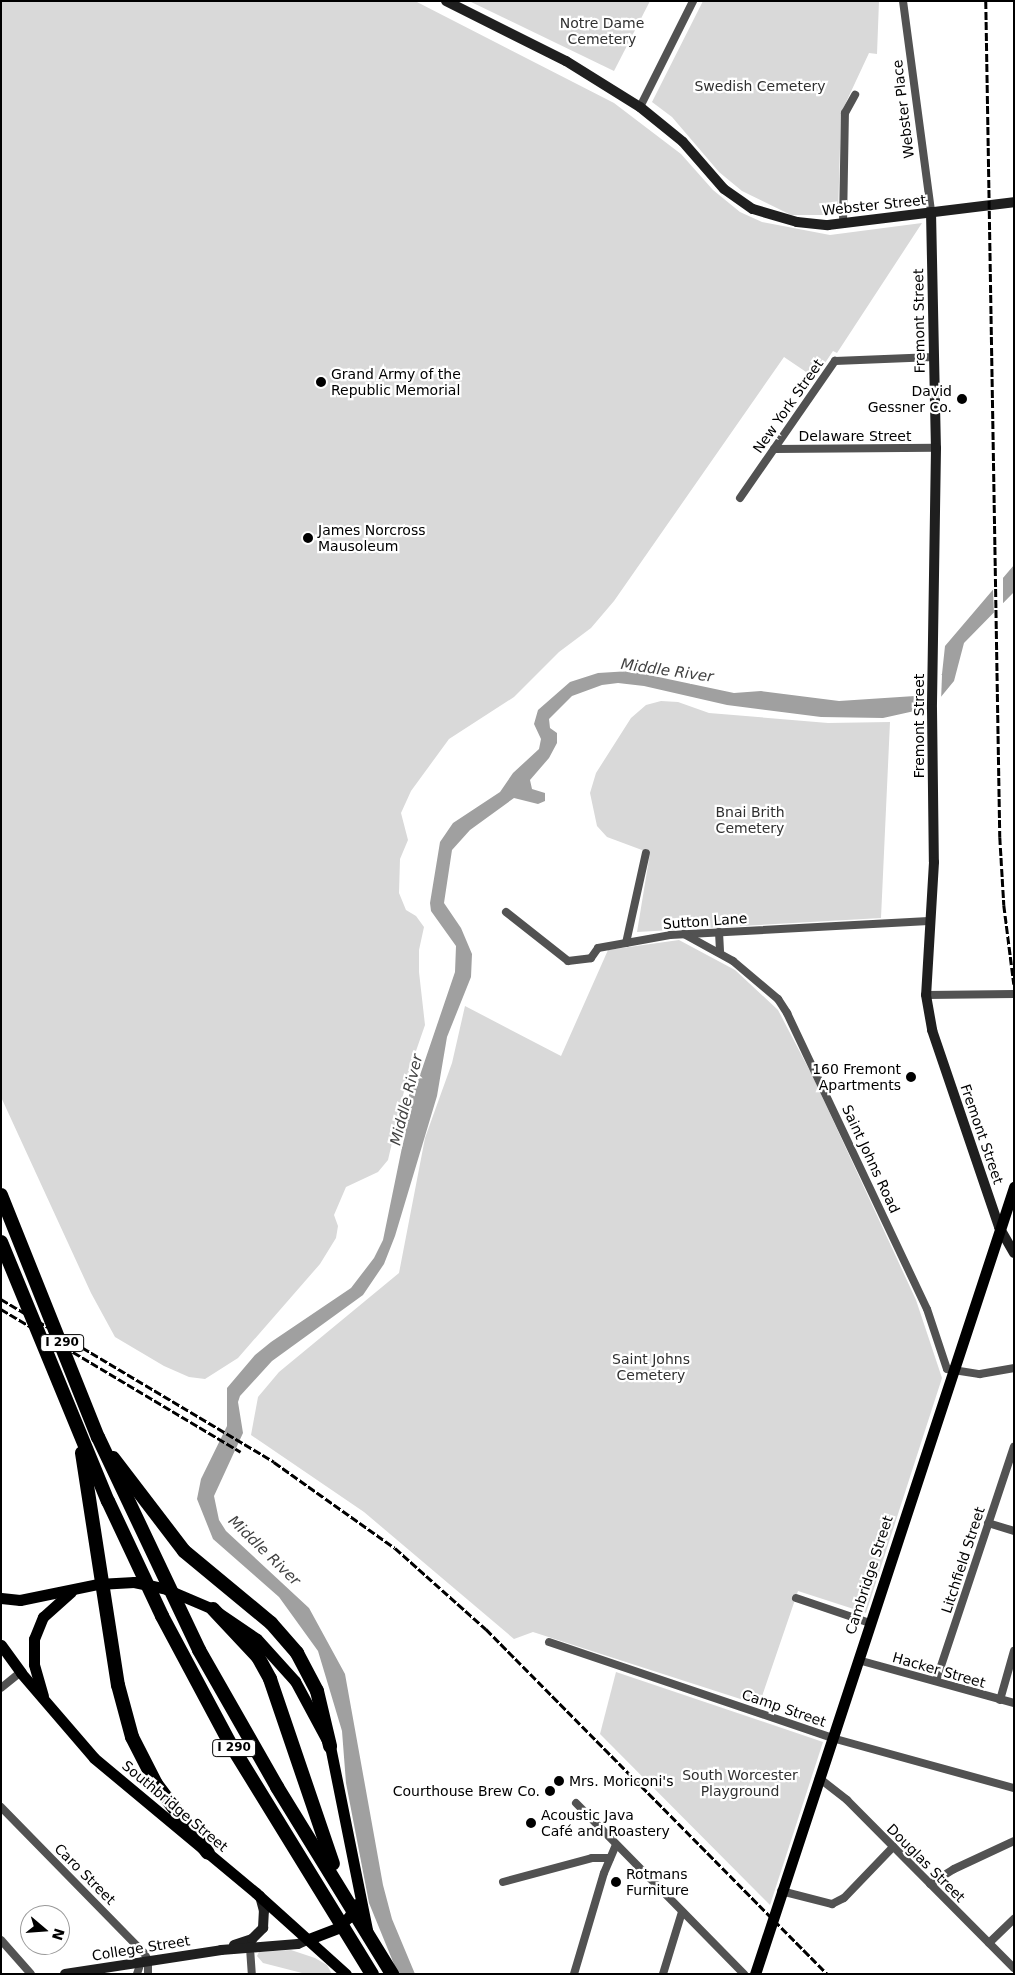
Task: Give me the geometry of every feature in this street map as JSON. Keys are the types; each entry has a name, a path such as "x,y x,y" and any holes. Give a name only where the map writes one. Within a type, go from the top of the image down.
{"highway":[{"name":"I 290","path":"1,1195 98,1437 157,1566 187,1626 229,1707 392,1974"},
{"name":"I 290","path":"1,1242 78,1430 133,1556 162,1616 232,1744 372,1974"},
{"path":"78,1430 121,1700 132,1737 156,1784 208,1853"},
{"path":"98,1437 184,1551 271,1623 297,1653 317,1691 330,1746"},
{"path":"213,1609 258,1657 270,1679 317,1824 356,1915"}],"main road":[{"name":"Cambridge Street","path":"756,1974 999,1227 1014,1187"},
{"path":"4,1600 112,1582 134,1582 166,1589 213,1609 258,1639 285,1668 309,1702 330,1746 368,1933 384,1974"},
{"path":"45,1702 34,1664 34,1639 44,1617 75,1589"},
{"name":"Southbridge Street","path":"1,1644 45,1702 94,1758 260,1896 346,1974"},
{"path":"309,1939 337,1928 349,1916 356,1900 357,1879"}],"street":[{"name":"Webster Street","path":"446,1 566,61 640,106 671,131 724,189 743,203 797,222 843,224 1014,202"},
{"path":"640,106 693,1"},
{"name":"Webster Place","path":"903,1 931,212"},
{"path":"843,224 845,114 856,95"},
{"name":"Fremont Street","path":"931,212 936,448 932,709 934,862 926,995 932,1030 999,1227 1014,1253"},
{"name":"New York Street","path":"740,498 835,360 934,357"},
{"name":"Delaware Street","path":"774,449 936,448"},
{"path":"626,943 646,853"},
{"name":"Sutton Lane","path":"506,912 568,960 590,958 598,948 684,934 929,921"},
{"path":"719,932 720,952"},
{"name":"Saint Johns Road","path":"684,934 720,952 766,988 788,1013 927,1309 947,1369 953,1371"},
{"path":"926,995 1011,994"},
{"path":"953,1371 980,1374 1014,1368"},
{"name":"Litchfield Street","path":"936,1681 1014,1447"},
{"path":"988,1523 1014,1531"},
{"path":"796,1598 870,1622"},
{"name":"Camp Street","path":"549,1642 832,1738 1014,1788"},
{"path":"1000,1700 1014,1650"},
{"name":"Hacker Street","path":"858,1660 1014,1704"},
{"path":"1,1688 21,1672"},
{"name":"Douglas Street","path":"819,1778 847,1800 1014,1968"},
{"path":"576,1803 744,1974"},
{"name":"Caro Street","path":"1,1807 126,1932 145,1961"},
{"path":"930,1884 954,1869 1014,1841"},
{"path":"574,1974 610,1858 616,1845"},
{"path":"782,1891 832,1904 844,1898 893,1848"},
{"path":"503,1882 592,1858 610,1858"},
{"name":"College Street","path":"222,1950 252,1939 260,1932 265,1919 260,1896"},
{"path":"664,1974 682,1912"},
{"path":"989,1943 1014,1919"},
{"name":"College Street","path":"69,1973 222,1950 298,1944 309,1939"},
{"path":"1,1940 31,1974"},
{"path":"250,1948 252,1974"},
{"path":"137,1974 145,1961"},
{"path":"145,1961 148,1974"}],"green space":[{"path":"1,1 415,1 614,103 681,154 713,190 740,212 762,222 830,235 922,223 837,353 833,351 815,378 784,357 614,601 591,628 559,652 514,697 449,739 411,791 401,813 408,840 400,859 399,893 406,910 416,916 424,927 419,950 419,972 425,1025 408,1074 388,1160 378,1172 346,1187 334,1215 338,1226 336,1238 320,1264 238,1358 205,1379 189,1377 164,1366 115,1337 91,1293 1,1097"},
{"name":"Notre Dame Cemetery","path":"469,1 650,1 614,71"},
{"name":"Swedish Cemetery","path":"703,1 879,1 877,54 869,53 841,113 838,215 791,215 742,191 719,172 672,117 652,102"},
{"name":"Bnai Brith Cemetery","path":"661,701 678,702 709,713 828,723 890,722 881,918 637,932 650,853 607,837 597,826 590,793 596,773 631,718 646,705"},
{"name":"Saint Johns Cemetery","path":"679,940 735,970 778,1010 813,1077 916,1300 942,1378 866,1613 798,1591 759,1705 533,1632 514,1639 364,1512 251,1435 258,1397 279,1372 399,1273 425,1138 452,1063 465,1006 561,1056 608,950"},
{"name":"South Worcester Playground","path":"616,1672 823,1742 770,1905 600,1734"},
{"path":"291,1950 315,1958 327,1965 332,1974 306,1974 263,1963 257,1956 259,1952"}],"shaded area":[{"path":"1014,565 1014,592 964,643 954,681 940,698 919,710 883,718 821,717 727,705 644,686 618,683 602,685 572,696 549,719 550,728 557,733 557,743 549,758 530,780 532,789 545,793 545,801 538,804 514,798 470,830 452,850 444,903 461,928 472,954 471,977 447,1037 437,1096 395,1236 384,1264 363,1295 272,1361 240,1396 238,1402 243,1433 214,1496 219,1520 226,1531 309,1608 345,1674 383,1885 392,1919 415,1974 398,1974 369,1903 346,1783 342,1731 318,1651 279,1597 213,1539 197,1499 201,1479 227,1426 227,1388 255,1355 271,1342 351,1288 374,1258 383,1240 407,1123 409,1095 419,1078 455,972 456,946 431,911 430,903 440,842 453,823 500,792 513,773 539,749 541,739 534,724 538,710 570,682 598,673 630,671 734,693 761,691 839,701 915,696 927,692 937,681 942,674 945,646"}],"pier":[{"path":"1003,576 1003,608 994,615 993,589"},
{"path":"939,674 942,675 941,701 923,711 924,690"}],"railway":[{"path":"986,1 1000,837 1004,905 1014,984"},
{"path":"1,1299 274,1462 395,1548 486,1629 828,1974"},
{"path":"1,1309 241,1452"}],"place":[{"name":"Grand Army of the Republic Memorial","path":"321,382"},
{"name":"David Gessner Co.","path":"962,399"},
{"name":"James Norcross Mausoleum","path":"308,538"},
{"name":"160 Fremont Apartments","path":"911,1077"},
{"name":"Mrs. Moriconi's","path":"559,1781"},
{"name":"Courthouse Brew Co.","path":"550,1791"},
{"name":"Acoustic Java Café and Roastery","path":"531,1823"},
{"name":"Rotmans Furniture","path":"616,1882"}],"water label":[{"name":"Middle River","path":"667,671"},
{"name":"Middle River","path":"407,1100"},
{"name":"Middle River","path":"264,1551"}]}
